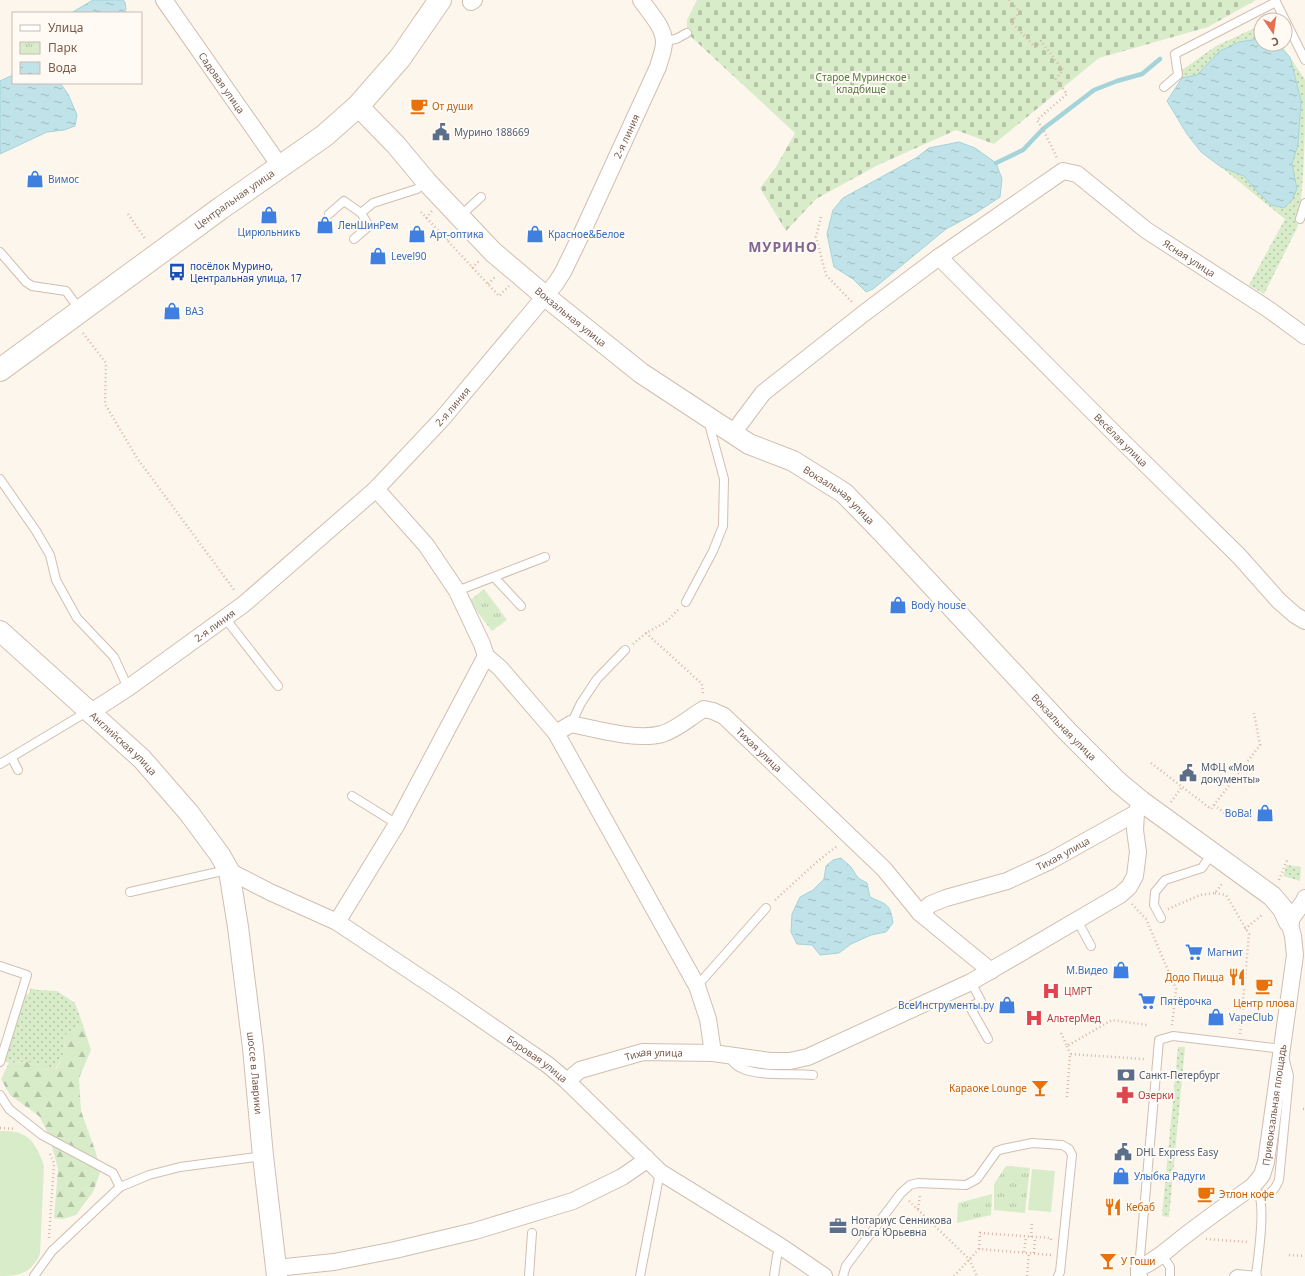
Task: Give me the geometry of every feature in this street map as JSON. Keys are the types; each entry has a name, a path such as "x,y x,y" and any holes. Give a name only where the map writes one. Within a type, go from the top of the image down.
{"main road":[{"name":"Центральная улица","path":"0,370 280,166 324,136 358,106 400,58 440,0"}],"street":[{"name":"Садовая улица","path":"164,0 280,166"},
{"path":"641,0 660,26 664,41"},
{"name":"2-я линия","path":"91,712 128,688 244,604 376,489 442,419 545,296 563,272 658,67 663,52 664,41"},
{"name":"Вокзальная улица","path":"358,106 396,145 426,181 493,252 641,373 749,444 793,461 844,494 882,532 1066,730 1118,782 1139,807 1213,853 1272,896 1283,909 1290,922"},
{"path":"734,433 763,393 863,314 939,257 1070,172"},
{"name":"Ясная улица","path":"1070,172 1146,230 1268,309 1305,336"},
{"name":"Весёлая улица","path":"939,257 1239,556 1280,601 1305,621"},
{"path":"376,489 426,545 457,591 482,644 486,656 500,668 556,733 697,986 720,1054"},
{"name":"Английская улица","path":"0,631 91,712 142,760 189,813 220,855 229,871"},
{"path":"337,922 397,824 486,656"},
{"path":"556,733 571,724 636,736 661,734 680,726 704,709"},
{"name":"Тихая улица","path":"704,709 724,716 884,869 920,913 991,971"},
{"name":"Тихая улица","path":"920,913 931,904 946,898 1007,881 1050,861 1139,807"},
{"name":"Тихая улица","path":"567,1080 580,1070 643,1052 720,1054 790,1061 808,1057 971,982 1120,895 1129,887 1135,876 1138,852 1135,830 1139,807"},
{"name":"Боровая улица","path":"229,871 270,892 337,922 548,1065 567,1080 660,1172 780,1246 824,1276"},
{"name":"шоссе в Лаврики","path":"229,871 238,927 253,1048 276,1272"},
{"path":"1290,922 1304,902 1305,898"},
{"name":"Привокзальная площадь","path":"1139,1272 1182,1238 1257,1191 1266,1162 1295,955 1290,922"},
{"path":"276,1272 395,1250 475,1231 573,1201 622,1177 641,1164 646,1158"}],"lane":[{"path":"1164,88 1178,75 1175,54 1275,1 1305,60"},
{"path":"664,41 676,39 687,32"},
{"path":"361,213 373,203 417,189 426,181"},
{"path":"460,216 481,197"},
{"path":"329,214 344,201 361,213 368,226 354,239"},
{"path":"1300,219 1305,203"},
{"path":"0,252 26,282 32,286 66,291 81,310"},
{"path":"686,602 713,551 723,526 724,479 708,417"},
{"path":"0,479 50,555 56,580 77,618 114,657 128,688"},
{"path":"457,591 545,558"},
{"path":"494,577 520,606"},
{"path":"225,618 278,686"},
{"path":"571,724 581,703 593,685 625,650"},
{"path":"0,764 80,716 91,712"},
{"path":"12,758 18,770"},
{"path":"352,796 397,824"},
{"path":"1160,916 1154,905 1155,892 1165,880 1202,868 1213,853"},
{"path":"130,892 218,872 229,871"},
{"path":"697,986 766,908"},
{"path":"1076,920 1091,946"},
{"path":"0,966 27,975 0,1062"},
{"path":"971,982 981,1002 970,1007 988,1039"},
{"path":"1139,1272 1159,1040 1173,1036 1282,1049"},
{"path":"720,1054 739,1068 753,1072 813,1075"},
{"path":"0,1095 9,1108 42,1135 113,1173 120,1186"},
{"path":"843,1276 846,1266 901,1193 910,1185 918,1183 966,1185 977,1179 996,1151 1032,1143 1062,1145 1069,1149 1072,1155 1060,1272 1058,1276"},
{"path":"34,1276 52,1251 120,1186 148,1175 180,1167 263,1156"},
{"path":"640,1276 660,1172"},
{"path":"1234,1276 1237,1274 1257,1276 1262,1210 1257,1191"},
{"path":"529,1276 532,1233"},
{"path":"774,1276 780,1246"},
{"path":"1162,1255 1170,1267 1170,1276"}],"path":[{"path":"1009,0 1020,12 1011,22 1035,47 1041,41 1064,70 1056,79 1067,94 1037,120 1070,172"},
{"path":"421,212 499,296 512,283"},
{"path":"128,214 146,240"},
{"path":"821,217 816,237 826,274 863,314"},
{"path":"82,333 106,362 105,404 137,458 244,604"},
{"path":"625,650 646,633 666,622 686,602"},
{"path":"646,633 702,684 704,709"},
{"path":"1151,763 1211,810 1260,745 1254,713"},
{"path":"1168,806 1182,787"},
{"path":"1214,805 1231,818"},
{"path":"766,908 850,835"},
{"path":"1281,877 1288,858"},
{"path":"1215,893 1225,878"},
{"path":"1146,919 1160,916 1200,895 1215,893 1226,896 1249,934 1239,1044"},
{"path":"1128,899 1146,919 1176,989 1171,1027"},
{"path":"1246,929 1263,914"},
{"path":"1067,1046 1112,1020 1147,1025"},
{"path":"1061,1033 1070,1054 1067,1097"},
{"path":"1070,1054 1144,1059"},
{"path":"0,1128 17,1129 11,1126"},
{"path":"52,1251 48,1246 54,1163 52,1156 47,1149 54,1151"},
{"path":"901,1193 969,1259 977,1276"},
{"path":"1030,1237 1032,1221"},
{"path":"954,1276 979,1249 980,1233 1051,1238 1051,1244"},
{"path":"1024,1252 1026,1237"},
{"path":"1034,1253 1035,1237"},
{"path":"1199,1240 1206,1239 1250,1242"},
{"path":"979,1249 1055,1255"},
{"path":"1050,1249 1050,1254"},
{"path":"1027,1276 1029,1253"},
{"path":"1289,1255 1305,1256"}],"green space":[{"name":"Старое Муринское кладбище","path":"697,0 1256,0 1208,27 1099,58 994,144 956,130 876,166 816,199 786,231 760,188 776,167 795,133 687,33 687,20"},
{"path":"1253,29 1253,41 1239,42 1220,51 1197,75 1182,78 1182,70 1216,46"},
{"path":"1290,57 1305,80 1302,193 1297,228 1264,294 1249,285 1285,219 1221,167 1244,176 1254,188 1297,189 1292,164 1298,144 1301,101"},
{"path":"484,589 507,620 492,631 469,601"},
{"path":"1287,865 1301,867 1300,881 1283,876"},
{"path":"31,988 57,991 75,1003 83,1025 66,1034 63,1058 55,1069 28,1062 9,1063 1,1059 22,993 28,995"},
{"path":"83,1025 91,1050 79,1078 81,1111 96,1153 100,1173 93,1192 76,1215 63,1219 54,1218 58,1169 49,1135 39,1116 10,1095 1,1079 9,1063 28,1062 56,1069 63,1058 66,1034"},
{"path":"1178,1047 1185,1047 1169,1217 1162,1216"},
{"path":"0,1131 17,1132 28,1138 38,1151 44,1166 40,1254 29,1269 20,1274 7,1276 0,1276"},
{"path":"1006,1166 1030,1168 1025,1213 994,1210 994,1184"},
{"path":"1032,1169 1055,1171 1051,1212 1028,1210"},
{"path":"992,1194 991,1215 957,1223 958,1203"}],"water":[{"path":"93,0 123,0 125,2 126,10 125,12 73,12"},
{"path":"1253,40 1253,52 1285,52 1290,57 1301,101 1298,144 1292,164 1297,189 1292,200 1284,208 1271,205 1244,176 1221,167 1201,152 1187,134 1167,101 1182,78 1197,75 1220,51 1239,42"},
{"path":"12,75 12,84 61,84 68,94 77,115 75,126 64,130 47,132 0,154 0,81"},
{"path":"959,142 975,148 996,163 1002,179 1000,197 974,214 946,229 873,289 866,292 853,279 834,267 827,234 833,210 843,198 916,158 929,148"},
{"path":"841,858 851,867 858,878 867,883 870,897 884,903 889,908 893,923 886,932 871,935 851,944 839,953 820,955 812,945 797,944 791,932 792,914 800,897 813,890 824,879 826,866 833,860"}],"waterway":[{"path":"996,163 1023,150 1043,129 1094,90 1117,81 1142,74 1160,59"}],"place":[{"name":"От души","path":"419,106"},
{"name":"Мурино 188669","path":"441,132"},
{"name":"Вимос","path":"35,179"},
{"name":"Цирюльникъ","path":"269,215"},
{"name":"ЛенШинРем","path":"325,225"},
{"name":"Арт-оптика","path":"417,234"},
{"name":"Красное&Белое","path":"535,234"},
{"name":"Level90","path":"378,256"},
{"name":"посёлок Мурино, Центральная улица, 17","path":"177,272"},
{"name":"ВАЗ","path":"172,311"},
{"name":"Body house","path":"898,605"},
{"name":"МФЦ «Мои документы»","path":"1188,773"},
{"name":"ВоВа!","path":"1265,813"},
{"name":"Магнит","path":"1194,952"},
{"name":"М.Видео","path":"1121,970"},
{"name":"Додо Пицца","path":"1237,977"},
{"name":"Центр плова","path":"1264,986"},
{"name":"ЦМРТ","path":"1051,991"},
{"name":"Пятёрочка","path":"1147,1001"},
{"name":"ВсеИнструменты.ру","path":"1007,1005"},
{"name":"VapeClub","path":"1216,1017"},
{"name":"АльтерМед","path":"1034,1018"},
{"name":"Санкт-Петербург","path":"1126,1075"},
{"name":"Караоке Lounge","path":"1040,1088"},
{"name":"Озерки","path":"1125,1095"},
{"name":"DHL Express Easy","path":"1123,1152"},
{"name":"Улыбка Радуги","path":"1121,1176"},
{"name":"Этлон кофе","path":"1206,1194"},
{"name":"Кебаб","path":"1113,1207"},
{"name":"Нотариус Сенникова Ольга Юрьевна","path":"838,1226"},
{"name":"У Гоши","path":"1108,1261"}],"district":[{"name":"МУРИНО","path":"783,246"}]}
